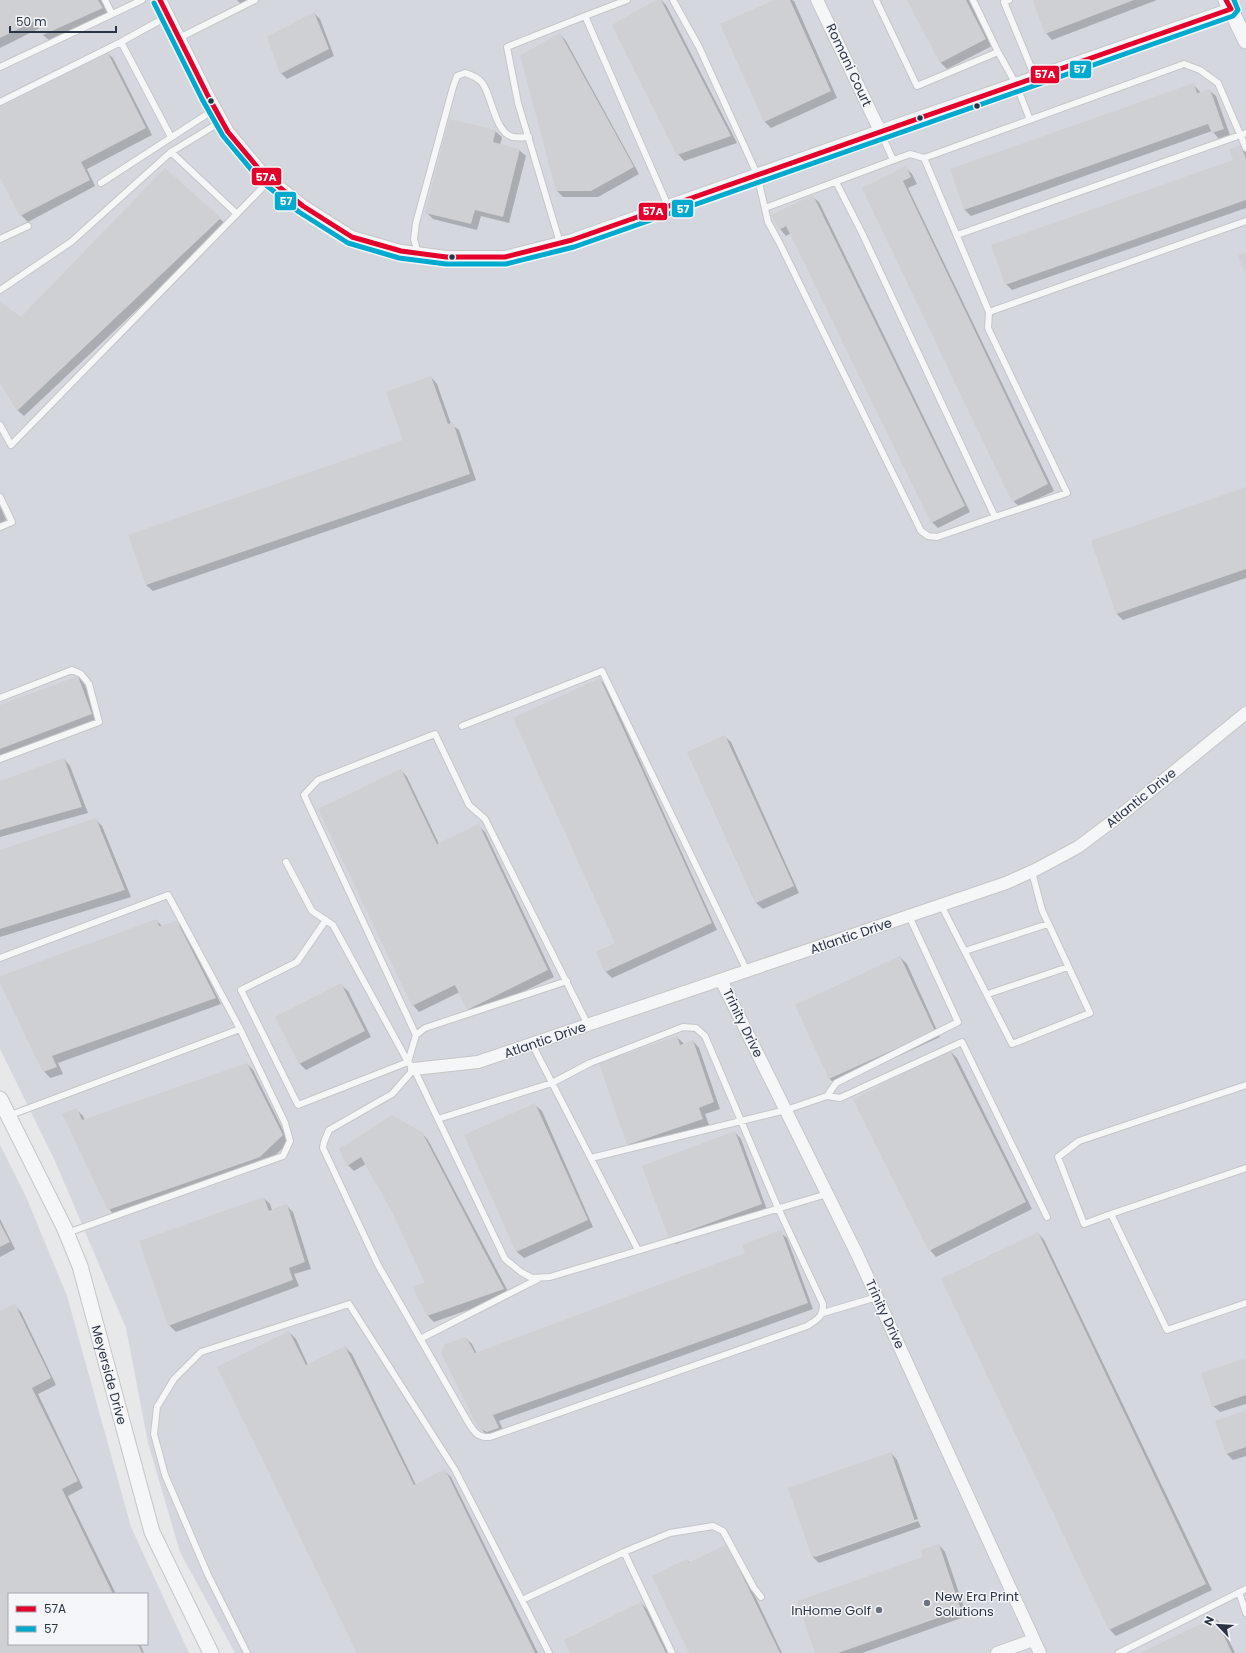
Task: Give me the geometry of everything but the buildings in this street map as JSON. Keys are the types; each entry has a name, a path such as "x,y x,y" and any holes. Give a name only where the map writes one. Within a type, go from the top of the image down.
{"street":[{"path":"160,0 222,121 233,138 264,175 303,206 352,237 401,252 446,257 505,257 560,243 1016,84 1229,4 1246,41"},
{"name":"Romani Court","path":"817,0 880,131"},
{"name":"Atlantic Drive","path":"411,1066 478,1062 588,1026 1006,883 1032,872 1085,843 1246,714"},
{"name":"Trinity Drive","path":"721,980 877,1297 1040,1653"},
{"name":"Meyerside Drive","path":"0,1099 67,1233 82,1273 152,1532 211,1653"},
{"path":"997,1653 1033,1640"}],"lane":[{"path":"105,0 112,14"},
{"path":"0,67 142,0"},
{"path":"179,38 254,0"},
{"path":"560,243 518,103 507,47 627,0"},
{"path":"674,0 699,47 757,174 768,222 921,532 928,536 937,537 1067,493 988,328 989,312 924,158"},
{"path":"876,0 917,86 998,52"},
{"path":"973,0 998,52 1016,84 1030,120"},
{"path":"1005,1 1035,77"},
{"path":"0,102 121,42 168,16"},
{"path":"585,16 668,206"},
{"path":"121,42 171,137"},
{"path":"765,208 910,154 924,158 1184,64 1200,70 1218,83 1243,134 1246,148"},
{"path":"418,254 414,239 416,223 457,76 465,73 474,75 483,84 491,108 505,133 512,137 529,137"},
{"path":"101,183 215,109"},
{"path":"0,290 71,242 171,152 222,121"},
{"path":"880,131 893,160"},
{"path":"957,235 1243,134"},
{"path":"171,152 237,214"},
{"path":"0,425 11,445 270,180"},
{"path":"836,182 862,233 995,517"},
{"path":"989,312 1246,221"},
{"path":"0,239 28,226"},
{"path":"0,497 12,522 0,527"},
{"path":"0,698 72,670 81,674 89,684 99,722 0,759"},
{"path":"462,726 602,671 747,972"},
{"path":"438,1119 552,1083 590,1063 683,1027 696,1028 705,1036 778,1208 823,1304 822,1313 819,1319 807,1326 490,1438 482,1438 474,1432 378,1265 323,1148 329,1130 392,1094 411,1066 416,1035 304,795 318,780 435,734 468,805 485,819 567,981 588,1026"},
{"path":"286,862 312,911 333,925 411,1066 505,1260 521,1272 532,1278 550,1277 827,1194"},
{"path":"941,905 988,994 1012,1044 1090,1013 1042,910 1032,872"},
{"path":"0,958 168,895 240,1029 285,1123 290,1141 283,1156 67,1233"},
{"path":"827,1096 836,1083 958,1022 908,916"},
{"path":"326,920 297,962 241,990 298,1105 411,1066"},
{"path":"965,951 1048,924"},
{"path":"988,994 1068,967"},
{"path":"416,1035 425,1028 567,981"},
{"path":"8,1116 240,1029"},
{"path":"591,1158 786,1110 827,1096 840,1098 962,1042 1047,1217"},
{"path":"532,1044 638,1250"},
{"path":"1246,1085 1079,1141 1058,1157 1084,1224 1246,1168"},
{"path":"1111,1214 1167,1330 1246,1303"},
{"path":"420,1339 542,1277"},
{"path":"822,1313 877,1297"},
{"path":"248,1653 208,1575 165,1475 154,1434 157,1407 174,1378 201,1352 349,1304 455,1470 549,1653"},
{"path":"522,1600 624,1552 670,1533 713,1526 723,1531 754,1588 761,1597"},
{"path":"624,1552 672,1653"},
{"path":"1119,1653 1246,1589"},
{"path":"1239,1592 1246,1613"}],"shaded area":[{"path":"0,0 1246,0 1246,1653 235,1653 180,1552 148,1443 126,1328 55,1161 0,1049"},
{"path":"0,1145 27,1199 67,1296 131,1527 189,1653 0,1653"}],"transit line":[{"name":"57A","path":"160,0 208,96 228,132 264,175 303,206 352,237 401,251 446,257 505,257 572,240 1231,9 1226,0"},
{"name":"57","path":"154,3 202,99 223,136 260,180 299,212 348,243 399,258 446,264 506,264 574,247 1233,16 1238,10 1234,0"}],"place":[{"name":"New Era Print Solutions","path":"927,1603"},
{"name":"InHome Golf","path":"879,1610"}]}
